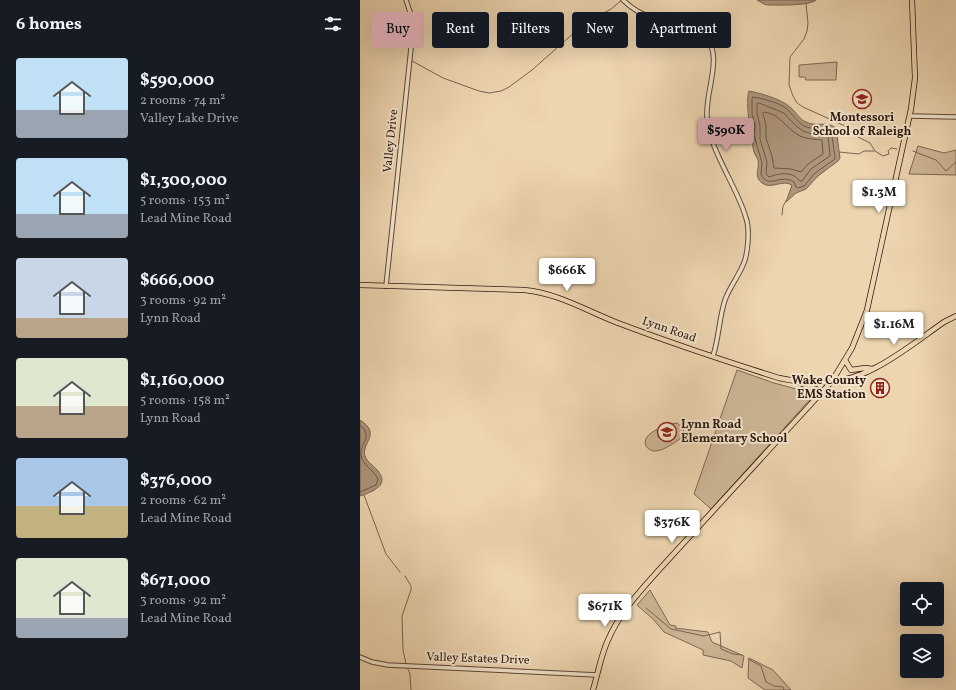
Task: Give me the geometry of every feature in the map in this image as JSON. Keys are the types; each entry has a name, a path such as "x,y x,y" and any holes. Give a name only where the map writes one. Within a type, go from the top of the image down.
{"main road":[{"path":"593,690 608,640 612,631 632,601 832,381 852,348 867,310 910,116 915,78 912,0"},
{"name":"Lynn Road","path":"360,285 524,290 545,293 622,324 713,356 779,378 797,381 832,381 855,376 874,369 944,322 956,316"},
{"path":"845,360 852,370 865,368 874,369"},
{"path":"797,381 816,389 818,397"}],"street":[{"name":"Valley Drive","path":"386,286 413,29 406,0"},
{"path":"623,0 646,15 690,24 704,34 711,45 714,63 707,103 708,125 717,151 743,209 748,224 745,262 725,300 713,356"},
{"path":"910,116 956,117"},
{"name":"Valley Estates Drive","path":"360,657 372,662 388,665 597,675"}],"shaded area":[{"path":"837,62 836,80 806,80 805,77 799,77 799,65"},
{"path":"918,146 944,153 956,150 956,175 909,174"},
{"path":"737,370 774,383 815,394 711,509 694,494"},
{"path":"677,423 684,429 681,438 668,447 660,450 653,451 646,447 645,441 651,433 662,427"},
{"path":"650,590 670,625 676,626 675,628 708,632 712,642 744,656 742,668 731,661 703,655 703,650 664,632 653,619 637,605"},
{"path":"749,658 773,670 791,690 765,690 748,678"}],"water":[{"path":"757,0 816,0 800,4 768,5"},
{"path":"749,91 781,101 806,122 829,125 836,128 840,158 838,161 818,176 806,189 796,193 786,202 792,185 784,183 765,185 759,180 757,175 758,160 754,152 751,139 749,121"},
{"path":"360,420 370,430 365,456 381,475 382,480 381,484 374,490 360,496"}],"waterway":[{"path":"412,61 443,78 479,91 489,93 501,91 532,70 584,24 611,9 622,0"},
{"path":"806,4 808,23 807,31 804,39 790,57 789,85 797,103 845,126 854,135 870,143 875,151 883,156 889,154 888,151 891,148 897,149"},
{"path":"839,152 859,154 864,151 874,151"},
{"path":"913,151 936,160 946,171 956,162"},
{"path":"782,215 783,206 786,201"},
{"path":"364,495 386,554 400,572"},
{"path":"405,576 411,586 402,616 403,650 406,664"},
{"path":"646,608 671,629 704,636 720,632 721,649 733,654 742,655"},
{"path":"748,659 761,666 766,682 774,686 783,687 784,690"},
{"path":"407,667 410,674 411,690"}],"place":[{"name":"Montessori School of Raleigh","path":"862,99"},
{"name":"Wake County EMS Station","path":"880,388"},
{"name":"Lynn Road Elementary School","path":"667,432"}]}
